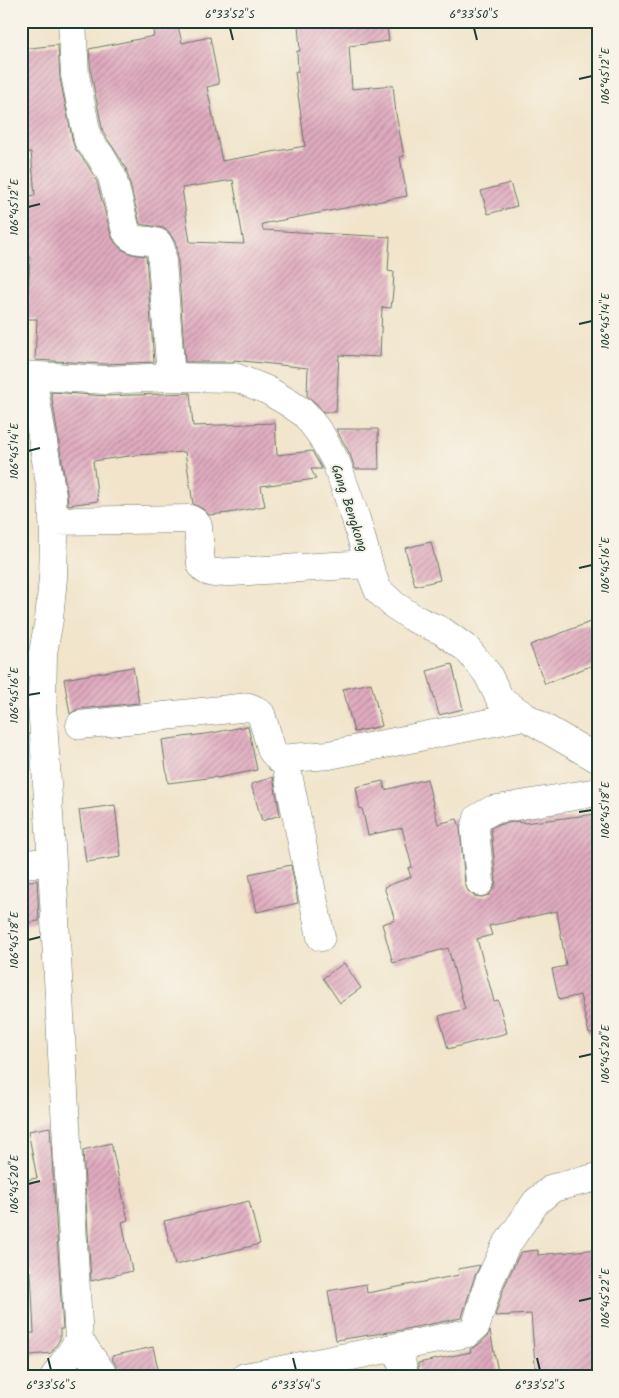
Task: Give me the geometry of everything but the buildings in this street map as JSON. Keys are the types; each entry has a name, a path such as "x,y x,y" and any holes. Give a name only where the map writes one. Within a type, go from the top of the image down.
{"street":[{"path":"72,21 75,75 88,140 100,155 112,176 129,237 134,240 152,240 158,243 161,249 171,376"},
{"path":"27,375 52,496 54,536 53,578 43,653 42,704 79,1340 105,1377"},
{"name":"Gang Bengkong","path":"27,375 105,380 171,376 237,378 267,390 305,414 321,435 336,462 378,590 394,605 415,619 442,631 467,649 487,673 500,699 524,716 598,759"},
{"path":"53,521 190,519 198,526 203,569 214,573 368,564"},
{"path":"80,725 249,708 261,714 272,750 280,759 285,759 329,755 524,716"},
{"path":"285,759 320,937"},
{"path":"480,882 475,829 478,818 492,810 598,792"},
{"path":"21,864 52,862"},
{"path":"245,1377 468,1333 476,1326 489,1282 505,1247 536,1202 553,1188 598,1177"},
{"path":"54,1377 79,1340"},
{"path":"399,1347 404,1377"}]}
